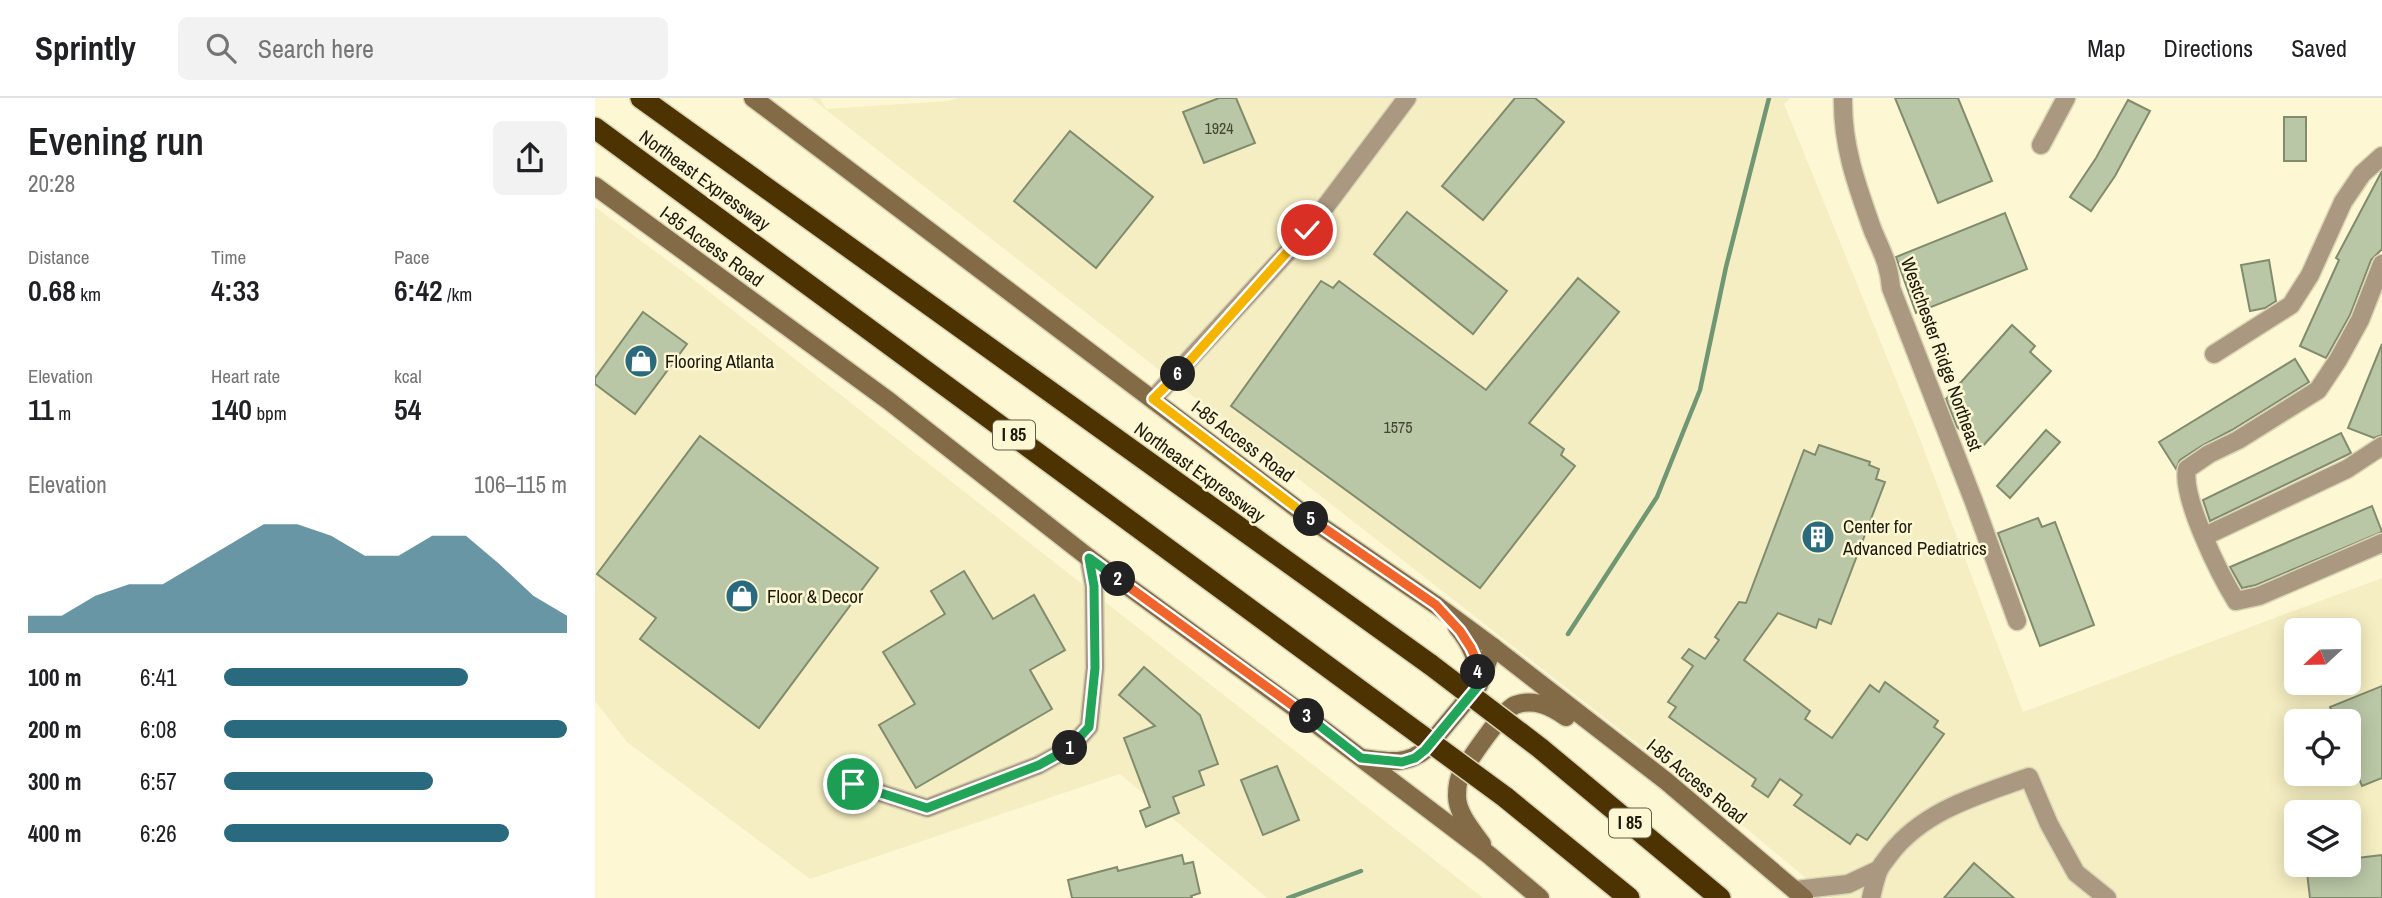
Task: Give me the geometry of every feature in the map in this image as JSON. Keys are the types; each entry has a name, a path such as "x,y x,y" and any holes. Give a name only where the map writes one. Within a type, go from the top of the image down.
{"highway":[{"name":"Northeast Expressway","path":"641,98 1431,665 1540,748 1720,898"},
{"name":"Northeast Expressway","path":"595,128 1505,797 1629,898"}],"main road":[{"name":"I-85 Access Road","path":"753,98 1312,520 1493,647 1666,781 1800,894"},
{"name":"I-85 Access Road","path":"595,186 889,401 1089,558 1361,758 1489,855 1540,898"},
{"path":"1436,605 1460,631 1471,648 1478,664 1479,685"},
{"path":"1361,758 1402,762 1415,758 1425,750 1479,685 1493,647"},
{"path":"1489,855 1462,814 1458,804 1458,785 1460,776 1503,713 1516,705 1537,702 1552,707 1666,781"}],"street":[{"path":"1153,399 1307,230 1407,98"},
{"name":"Westchester Ridge Northeast","path":"1843,98 1842,124 1854,178 1889,267 1891,288 2017,621"},
{"path":"2041,145 2066,98"},
{"path":"2214,354 2291,305 2310,275 2343,202 2363,174 2382,156"},
{"path":"2382,264 2360,320 2318,390 2238,440 2209,454 2187,469 2185,478 2190,500 2217,569 2235,601 2259,596 2382,543"},
{"path":"2205,536 2347,469 2382,446"},
{"path":"853,784 927,808 1039,765 1071,747 1089,727 1095,668 1094,586 1089,558"},
{"path":"1871,898 1878,870 1896,846 1912,831 1939,812 1968,798 2029,777 2049,824 2075,873 2107,898"},
{"path":"1800,894 1848,884 1878,870"}],"shaded area":[{"path":"811,98 820,98 826,109 948,101 958,98 1790,98 1784,104 1918,434 2023,712 2382,578 2382,898 1830,898 1747,829"},
{"path":"595,207 694,280 1483,898 1267,898 1120,774 810,879 627,742 595,701"}],"building":[{"path":"1219,98 1236,98 1255,143 1204,163 1183,112"},
{"path":"1515,98 1535,98 1564,122 1483,220 1442,186"},
{"path":"1895,98 1958,98 1992,181 1938,203"},
{"path":"2128,100 2150,111 2115,176 2091,211 2070,197 2096,158"},
{"path":"2284,117 2306,117 2306,161 2284,161"},
{"path":"1070,131 1153,197 1096,268 1014,201"},
{"path":"2382,171 2382,249 2371,260 2350,315 2326,358 2300,346 2339,260 2336,258"},
{"path":"1407,212 1507,291 1473,334 1374,254"},
{"path":"2005,213 2027,269 1916,313 1896,257"},
{"path":"2269,260 2276,301 2265,308 2250,311 2241,265"},
{"path":"1578,278 1619,312 1529,423 1564,449 1561,455 1575,466 1480,588 1231,406 1321,281 1333,288 1339,281 1486,390"},
{"name":"Flooring Atlanta","path":"643,312 687,344 635,414 595,384 595,378"},
{"path":"2012,325 2035,346 2030,352 2051,371 1981,448 1957,427 1946,399"},
{"path":"2382,344 2382,435 2374,438 2348,428"},
{"path":"2295,359 2309,382 2180,460 2176,469 2159,442"},
{"path":"2046,430 2060,442 2010,498 1997,486"},
{"path":"2341,433 2351,453 2210,521 2203,500"},
{"name":"Floor & Decor","path":"700,436 878,568 759,728 640,639 656,618 597,574"},
{"path":"1819,445 1870,462 1869,465 1879,469 1876,479 1885,482 1831,624 1819,619 1816,628 1778,613 1744,660 1810,711 1805,719 1832,738 1870,685 1879,692 1885,682 1938,721 1934,727 1944,734 1867,840 1857,834 1850,844 1794,805 1802,795 1780,779 1768,797 1752,786 1756,779 1669,717 1676,707 1668,702 1693,666 1682,658 1689,649 1705,659 1719,640 1715,637 1739,602 1746,603 1804,450 1815,455"},
{"path":"2372,506 2382,532 2256,585 2242,588 2230,567"},
{"path":"2038,518 2042,527 2055,522 2094,625 2040,646 1998,533"},
{"path":"964,571 993,619 1034,595 1065,650 1030,670 1052,709 916,788 879,725 915,704 883,652 945,614 931,591"},
{"path":"1144,667 1200,715 1218,764 1199,771 1204,785 1173,797 1179,813 1146,827 1140,811 1150,807 1124,738 1155,726 1119,695"},
{"path":"2382,686 2382,778 2362,786 2361,709 2330,707"},
{"path":"1277,766 1299,820 1263,835 1241,780"},
{"path":"1182,855 1184,864 1193,862 1200,893 1191,896 1192,898 1072,898 1068,880 1117,867 1118,871"},
{"path":"2382,855 2382,898 2310,898 2308,877 2361,877 2361,858"},
{"path":"1974,863 2014,898 1944,898"}],"waterway":[{"path":"1568,634 1657,497 1700,390 1726,267 1769,98"},
{"path":"1288,898 1361,871"}],"place":[{"name":"Flooring Atlanta","path":"641,361"},
{"name":"Center for Advanced Pediatrics","path":"1818,537"},
{"name":"Floor & Decor","path":"742,596"}],"route":[{"path":"853,784 927,808 1039,765 1071,747 1089,727 1095,668 1094,586 1089,558 1361,758 1402,762 1415,758 1425,750 1479,685 1478,664 1471,648 1460,631 1436,605 1312,520 1153,399 1197,354 1307,230"}]}
